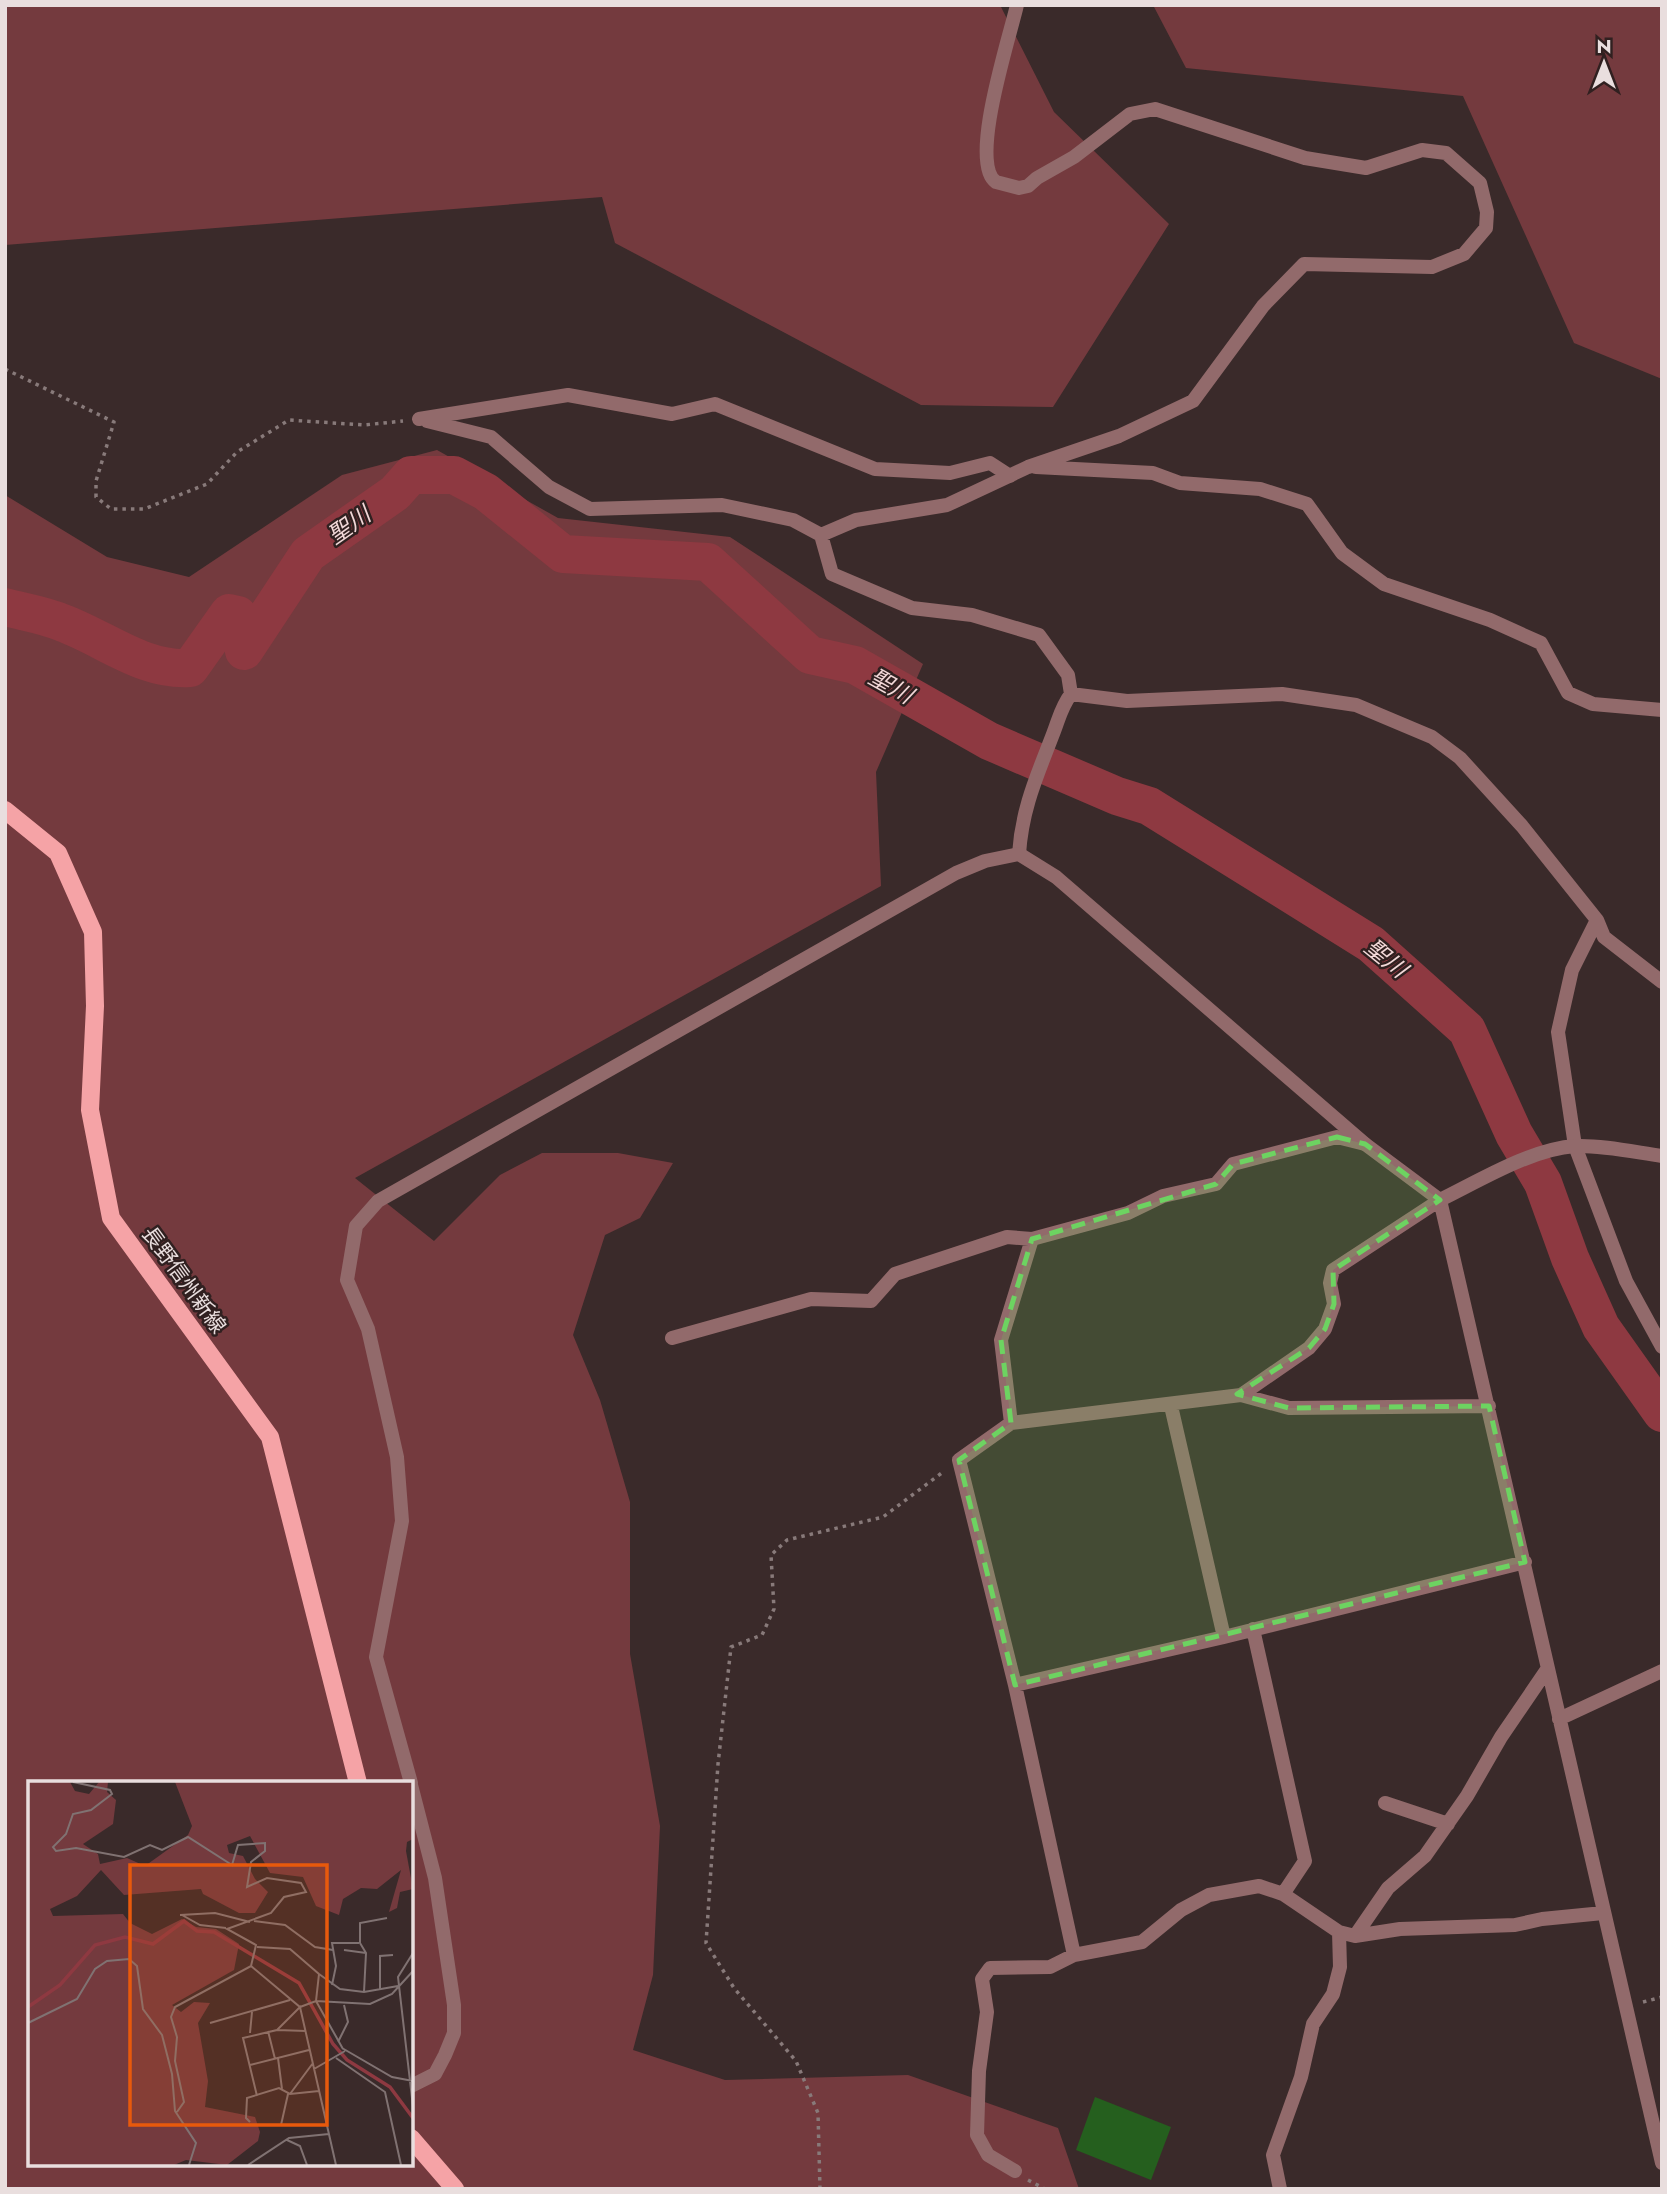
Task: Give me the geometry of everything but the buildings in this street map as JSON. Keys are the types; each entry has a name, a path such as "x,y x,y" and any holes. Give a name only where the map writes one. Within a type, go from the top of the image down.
{"main road":[{"name":"長野信州新線","path":"5,810 58,853 93,932 95,1006 90,1110 111,1218 270,1437 357,1781"},
{"path":"413,2140 454,2189"}],"street":[{"path":"821,535 856,520 947,505 1028,467 1119,436 1193,401 1263,306 1304,264 1432,267 1464,254 1486,228 1488,212 1480,183 1446,153 1422,150 1366,168 1306,158 1155,109 1130,114 1074,157 1028,186 1019,188 996,182 985,167 987,134 1017,5"},
{"path":"419,419 568,395 672,414 715,404 875,469 950,473 990,463 1010,476"},
{"path":"419,419 491,437 549,487 590,509 722,505 793,520 821,535 832,574 879,596 912,608 972,615 1040,635 1068,675 1071,694 1062,706 1030,789 1020,831 1019,854"},
{"path":"1028,467 1153,473 1180,483 1260,489 1307,504 1342,553 1384,584 1490,620 1541,643 1568,693 1593,704 1662,710"},
{"path":"1071,694 1127,701 1282,694 1356,705 1432,737 1460,758 1522,826 1597,920 1604,937 1662,982"},
{"path":"410,1781 376,1657 402,1521 397,1457 380,1373 368,1329 347,1280 356,1226 378,1201 754,985 956,873 985,861 1019,854 1056,877 1365,1144 1440,1200 1525,1562 1546,1671 1603,1913 1628,2005 1662,2163"},
{"path":"1597,920 1572,970 1558,1032 1575,1146 1626,1281 1662,1346"},
{"path":"672,1338 811,1299 871,1301 894,1274 1006,1237 1032,1239 1128,1213 1163,1196 1216,1184 1233,1164 1337,1137 1365,1144"},
{"path":"1241,1395 1309,1348 1325,1329 1334,1304 1330,1283 1334,1270 1440,1200 1508,1166 1575,1146 1662,1156"},
{"path":"1011,1423 1001,1340 1032,1239"},
{"path":"1074,1955 1015,1685 959,1460 1011,1423 1122,1408 1171,1406 1241,1395 1289,1408 1489,1406"},
{"path":"1171,1406 1224,1637"},
{"path":"1015,1685 1224,1637 1525,1562"},
{"path":"1253,1629 1305,1861 1283,1894"},
{"path":"1355,1936 1388,1888 1425,1856 1546,1671"},
{"path":"1559,1719 1662,1671"},
{"path":"413,1792 435,1878 453,2005 453,2033 435,2074 413,2085"},
{"path":"1385,1803 1448,1824"},
{"path":"1015,2171 988,2155 977,2135 979,2071 987,2012 982,1979 990,1968 1050,1968 1074,1955 1142,1942 1181,1910 1209,1895 1259,1886 1283,1894 1339,1932 1355,1936 1400,1929 1516,1925 1542,1919 1603,1913"},
{"path":"1280,2189 1273,2155 1301,2077 1313,2024 1333,1994 1340,1967 1339,1932"}],"path":[{"path":"5,369 114,422 96,481 96,497 110,509 144,509 207,484 236,452 289,420 364,425 419,419"},
{"path":"820,2189 818,2113 796,2062 734,1988 706,1943 718,1764 732,1647 762,1635 774,1609 771,1555 787,1541 883,1517 959,1460"}],"highlighted area":[{"path":"1337,1137 1365,1144 1440,1200 1333,1270 1334,1304 1325,1329 1309,1348 1237,1394 1289,1408 1489,1406 1525,1562 1015,1685 959,1460 1011,1423 1001,1340 1032,1239 1216,1184 1233,1164"}],"shaded area":[{"path":"5,5 1000,5 1054,112 1169,224 1053,407 921,405 615,243 602,197 5,245"},
{"path":"1153,5 1662,5 1662,379 1574,343 1463,96 1186,68"},
{"path":"437,450 558,518 730,537 923,664 876,772 881,886 355,1178 434,1241 500,1175 542,1153 618,1153 673,1163 640,1218 605,1235 573,1335 600,1400 630,1502 630,1654 660,1826 653,1975 633,2050 725,2080 908,2075 1058,2128 1079,2189 5,2189 5,495 107,557 189,577 342,475"}],"waterway":[{"name":"聖川","path":"5,607 56,620 125,653 173,668 190,668 229,613 238,615 244,651 308,554 395,493 411,475 454,475 486,492 563,554 708,562 810,655 855,665 989,741 1117,796 1149,806 1371,944 1467,1030 1514,1134 1543,1183 1570,1258 1601,1327 1662,1413"}]}
